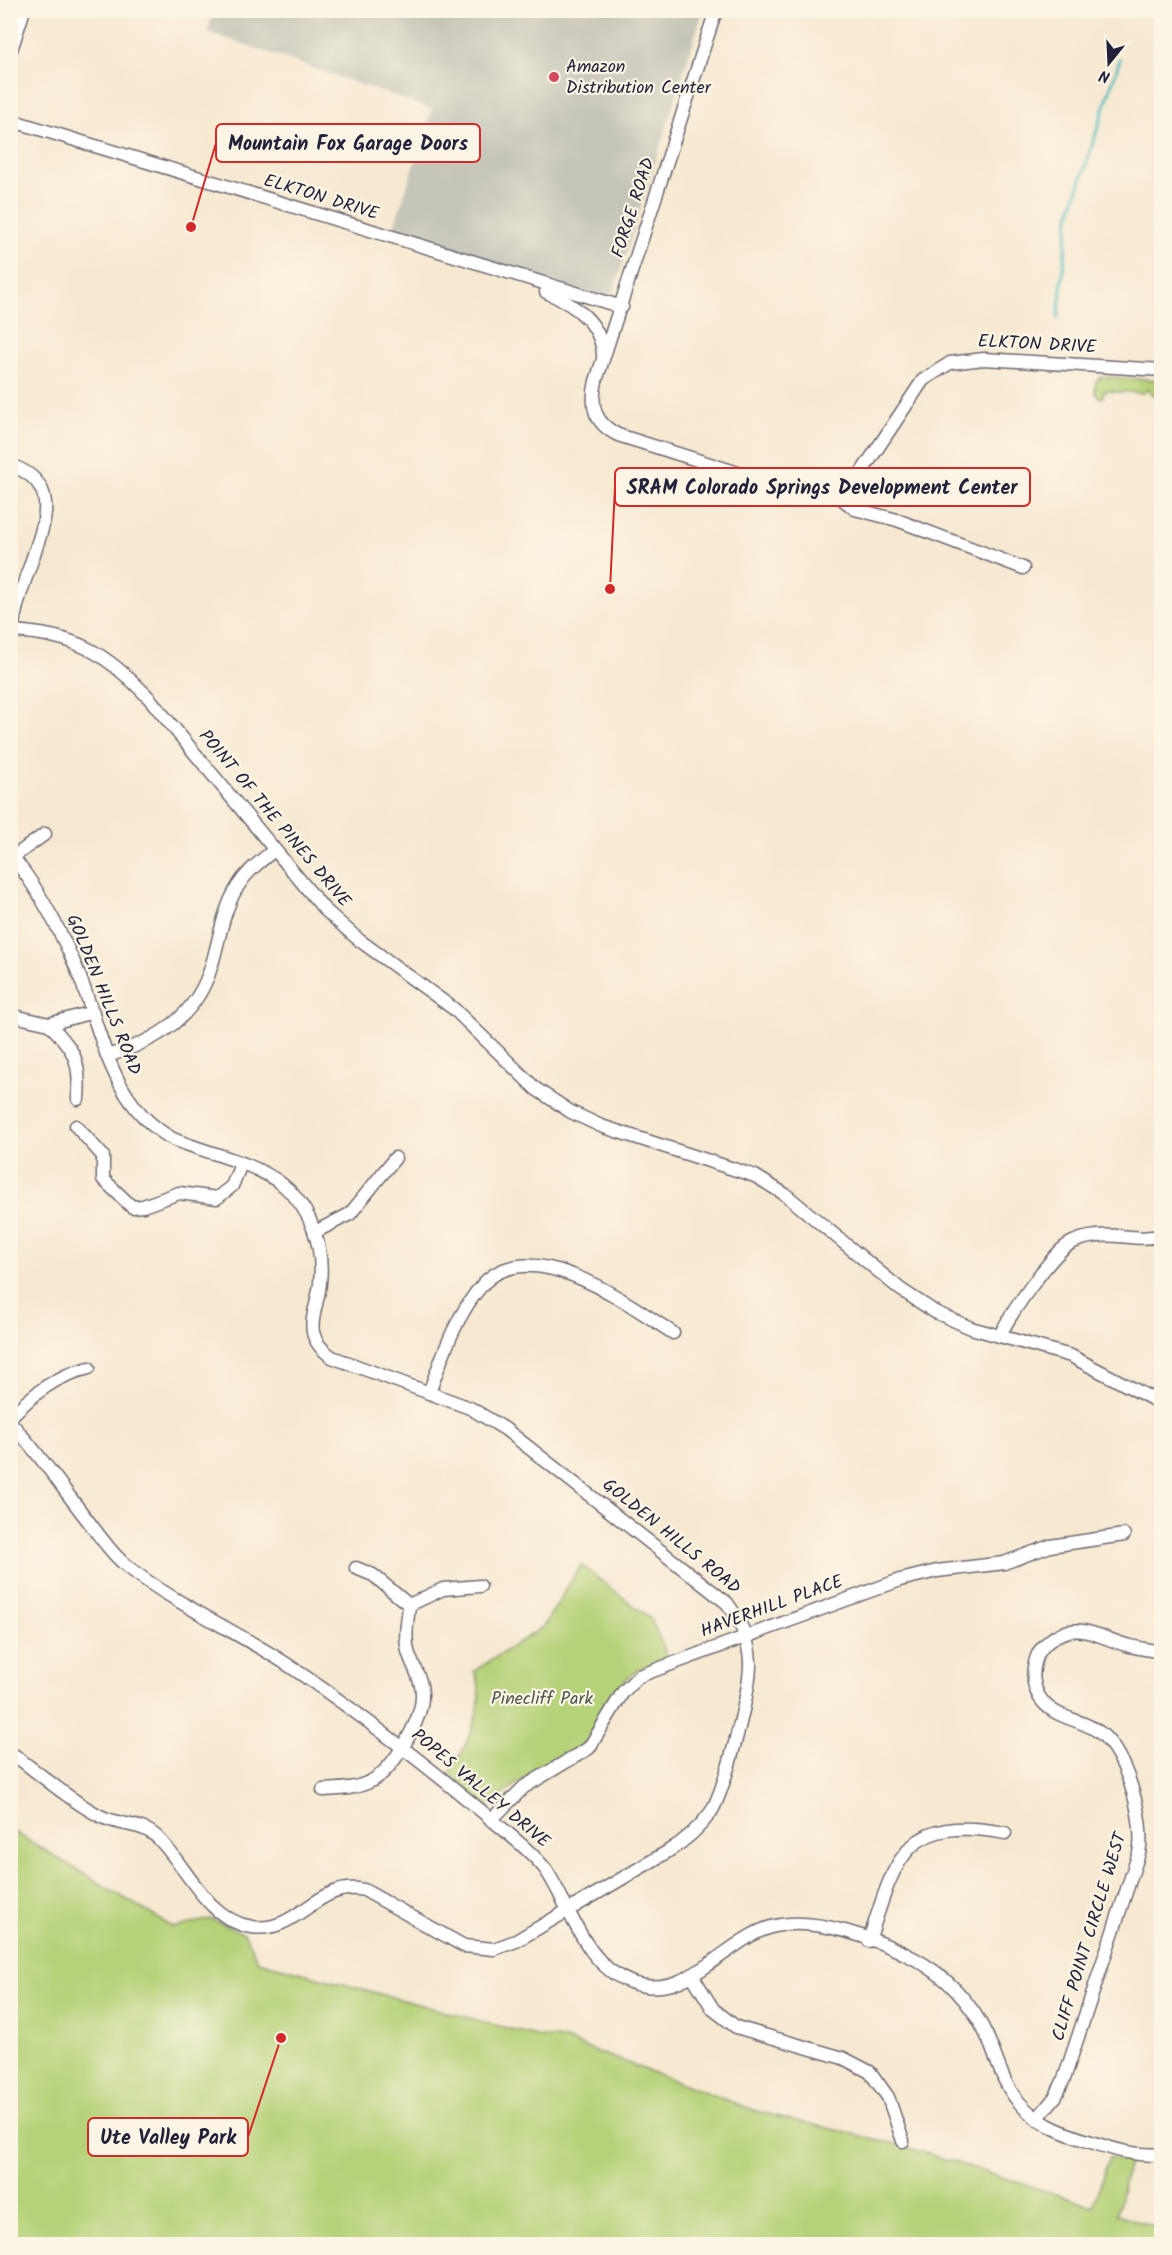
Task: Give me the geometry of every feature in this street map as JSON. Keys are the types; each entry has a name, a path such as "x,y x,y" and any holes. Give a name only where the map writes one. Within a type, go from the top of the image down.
{"street":[{"path":"11,52 24,10"},
{"name":"FORGE ROAD","path":"716,10 603,360 593,396 596,417 601,424 618,435 805,494 827,496 836,494"},
{"name":"ELKTON DRIVE","path":"10,120 501,273 622,307"},
{"path":"501,273 561,298 581,313 596,328 600,337 603,360"},
{"name":"ELKTON DRIVE","path":"836,494 845,490 862,474 923,380 950,363 984,359 1161,370"},
{"path":"10,465 35,478 46,505 44,523 16,607 11,631"},
{"path":"836,494 855,509 897,520 1023,568"},
{"name":"POINT OF THE PINES DRIVE","path":"11,631 48,634 74,641 121,668 149,698 324,909 348,931 454,1009 510,1066 560,1106 601,1126 755,1176 786,1194 912,1298 958,1323 1083,1361 1126,1387 1161,1404"},
{"path":"12,856 45,834"},
{"path":"107,1056 146,1043 183,1017 206,980 233,895 248,872 274,850"},
{"name":"GOLDEN HILLS ROAD","path":"10,1752 102,1817 140,1827 158,1837 217,1910 225,1917 244,1925 264,1928 284,1923 327,1893 354,1888 364,1890 464,1946 485,1950 510,1943 681,1844 710,1813 724,1782 747,1685 750,1661 744,1636 734,1612 716,1592 505,1429 481,1413 339,1360 319,1345 312,1320 321,1275 315,1232 303,1207 289,1190 265,1173 188,1145 160,1132 130,1102 107,1056 93,1012 55,923 12,856"},
{"path":"10,1015 49,1024 93,1012"},
{"path":"49,1024 67,1043 78,1061 80,1070 78,1099"},
{"path":"76,1126 103,1156 103,1179 132,1207 143,1206 180,1193 206,1199 217,1198 232,1186 241,1164"},
{"path":"315,1232 350,1214 395,1158"},
{"path":"1000,1336 1006,1323 1057,1255 1073,1242 1105,1235 1139,1239 1161,1234"},
{"path":"429,1393 443,1354 471,1302 484,1283 511,1268 538,1265 603,1288 633,1305 673,1333"},
{"path":"10,1419 44,1387 71,1373 89,1368"},
{"name":"POPES VALLEY DRIVE","path":"10,1419 106,1545 129,1568 287,1665 402,1746 534,1856 595,1956 620,1977 638,1984 658,1987 692,1975 752,1936 772,1927 793,1923 818,1925 869,1941 895,1950 925,1965 957,1992 983,2029 1010,2092 1037,2119 1065,2134 1125,2153 1161,2154"},
{"name":"HAVERHILL PLACE","path":"491,1820 524,1787 589,1748 623,1692 639,1676 910,1577 937,1571 1004,1563 1050,1546 1124,1535"},
{"path":"356,1568 373,1575 409,1605"},
{"path":"409,1605 443,1589 480,1586"},
{"path":"323,1790 356,1787 375,1779 402,1746 419,1715 421,1684 408,1650 409,1605"},
{"name":"CLIFF POINT CIRCLE WEST","path":"1037,2119 1056,2096 1064,2079 1139,1853 1142,1828 1115,1748 1100,1732 1052,1710 1043,1703 1034,1684 1034,1664 1037,1654 1053,1637 1075,1629 1126,1645 1161,1652"},
{"path":"869,1941 890,1876 901,1857 916,1842 947,1829 970,1827 1005,1833"},
{"path":"692,1975 713,2009 736,2027 843,2058 870,2072 888,2097 903,2141"}],"shaded area":[{"path":"212,10 703,11 611,301 393,230 432,109 208,32"}],"green space":[{"path":"1100,377 1161,380 1161,395 1151,394 1148,389 1143,393 1104,391 1103,397 1100,398 1095,393 1096,382"},
{"name":"Pinecliff Park","path":"581,1565 651,1619 668,1659 641,1668 626,1679 586,1743 516,1784 488,1808 449,1774 469,1738 478,1710 478,1683 474,1671 543,1627"},
{"path":"11,1830 174,1928 210,1919 244,1933 258,1961 540,2037 563,2039 759,2112 900,2145 1093,2206 1109,2157 1129,2161 1117,2214 1162,2229 1161,2244 11,2244"}],"waterway":[{"path":"1058,317 1069,217 1120,59"}],"place":[{"name":"Amazon Distribution Center","path":"554,77"},
{"name":"Mountain Fox Garage Doors","path":"191,227"},
{"name":"SRAM Colorado Springs Development Center","path":"610,589"},
{"name":"Ute Valley Park","path":"281,2038"}]}
